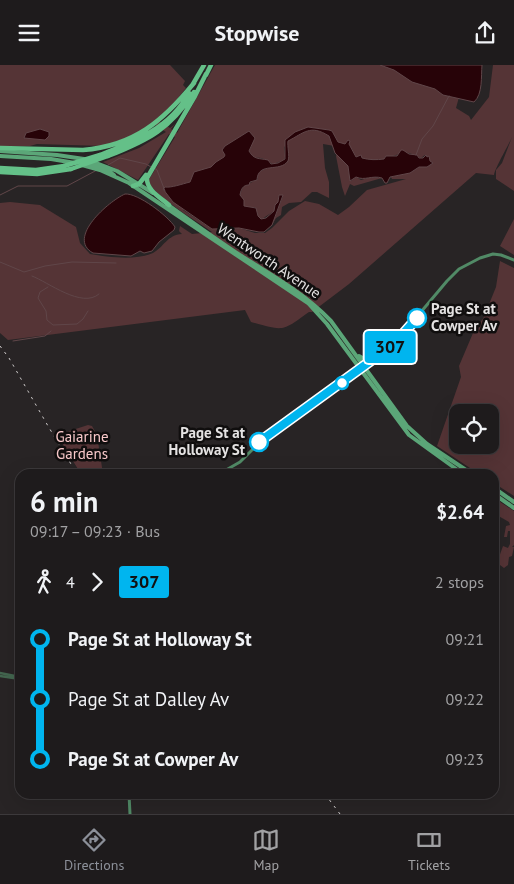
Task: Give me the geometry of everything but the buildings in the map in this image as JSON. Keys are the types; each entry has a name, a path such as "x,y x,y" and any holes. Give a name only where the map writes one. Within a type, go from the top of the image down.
{"highway":[{"path":"0,172 37,174 71,169 145,141 162,124 194,83 204,65"},
{"path":"133,186 139,183 157,160 173,135 211,65"},
{"path":"0,168 36,170 64,167 132,143 182,110 206,74"},
{"path":"85,160 88,153 136,136 162,124"},
{"path":"0,150 65,151 97,149"},
{"path":"151,169 147,178 147,185 169,205"}],"main road":[{"name":"Wentworth Avenue","path":"0,150 62,155 85,160 110,172 308,303 416,435 465,469"},
{"name":"Wentworth Avenue","path":"0,156 62,160 101,168 139,183 316,306 331,321 412,438 456,469"},
{"path":"229,469 240,463 264,438 398,340 459,269 480,258 493,254 502,255 514,261"},
{"path":"350,348 364,360 380,355"},
{"path":"412,438 416,435"},
{"path":"499,492 514,502"},
{"path":"499,498 514,508"},
{"path":"129,799 130,814"}],"street":[{"path":"0,675 15,677"}],"green space":[{"path":"0,65 170,65 185,81 183,85 186,88 172,106 157,120 170,128 175,124 171,129 177,133 215,65 395,65 461,90 456,108 469,116 471,120 489,97 493,65 514,65 514,191 496,179 496,170 502,163 512,137 499,162 494,175 476,173 349,284 312,312 282,328 251,322 245,310 8,340 0,333 0,203 40,205 76,227 80,243 90,254 130,258 153,253 169,239 182,234 179,231 180,226 192,234 212,232 167,201 148,181 175,137 169,134 138,180 103,162 139,148 166,132 153,124 134,135 103,146 37,144 30,146 0,146","holes":["287,144 288,158 286,163 261,171 257,175 258,179 243,187 240,195 244,207 255,207 259,218 262,219 274,211 279,195 283,196 272,225 276,218 281,215 282,207 289,203 301,202 312,192 317,192 329,198 329,182 325,168 323,144 352,149 355,157 362,156 362,158 373,160 407,153 421,158 425,155 429,156 430,161 433,163 427,167 419,167 411,172 391,177 392,179 406,179 367,190 338,215 319,204 305,201 289,211 265,233 255,233 239,228 212,229 183,210 252,145 249,151 253,156 273,164 284,160 284,147"]},
{"path":"337,154 348,166 351,181 356,177 361,180 371,177 382,178 354,186 350,184 345,196"},
{"path":"514,219 514,255 500,246"},
{"path":"500,261 514,268 514,496 499,486 499,469 472,469 449,454 499,454 499,404 452,404 461,377 459,366 476,326 483,319 496,287"},
{"path":"449,412 449,454 437,446"},
{"name":"Gaiarine Gardens","path":"88,425 92,426 97,435 102,469 78,469 57,435"},
{"path":"499,501 514,511 514,545 512,547 514,547 512,556 509,557 508,565 504,568 499,565 499,557 503,546 508,548 510,544 510,531 508,531 507,537 504,537 506,526 510,525 509,522 499,516"}],"shaded area":[{"path":"380,65 482,65 479,94 474,102 443,95 435,89 412,82 394,70"},
{"path":"308,127 332,131 338,142 345,144 348,140 350,141 349,144 356,157 361,155 362,158 367,159 384,159 386,156 397,156 403,150 409,154 417,155 419,158 423,158 426,155 427,157 429,156 430,161 433,163 427,167 419,167 410,173 390,177 387,183 378,177 356,177 350,181 348,166 335,153 329,136 322,132 307,131 288,141 288,161 280,166 261,171 258,174 257,180 250,182 241,191 240,195 244,200 244,206 256,208 261,219 266,218 274,211 279,195 283,195 272,225 264,232 239,228 212,229 173,202 163,189 190,182 194,172 211,167 224,157 225,155 222,150 225,146 249,131 255,138 249,151 251,154 257,158 268,160 271,164 278,163 285,159 285,140 295,132"},
{"path":"40,129 49,132 49,136 45,140 24,138 26,133"},
{"path":"125,194 137,197 160,211 175,227 174,230 159,242 152,251 144,253 140,251 131,256 93,253 86,246 84,238 87,230 109,204"}],"waterway":[{"path":"416,155 422,139 433,126 449,96"},
{"path":"108,165 120,158 151,167"},
{"path":"154,168 157,170 165,191"},
{"path":"0,195 18,186 67,186 97,170"},
{"path":"0,262 24,272 45,266 72,262 116,263"},
{"path":"32,276 75,296 92,298 99,294"},
{"path":"48,287 40,292 38,298 46,311 47,320 53,325 77,324 88,311"},
{"path":"13,341 45,336 51,331"}],"railway":[{"path":"0,346 9,358 74,469"},
{"path":"329,799 340,814"}],"bus line":[{"name":"307","path":"259,442 394,344 417,318"}],"place":[{"name":"Page St at Cowper Av","path":"417,318"},
{"name":"Page St at Holloway St","path":"259,442"}]}
